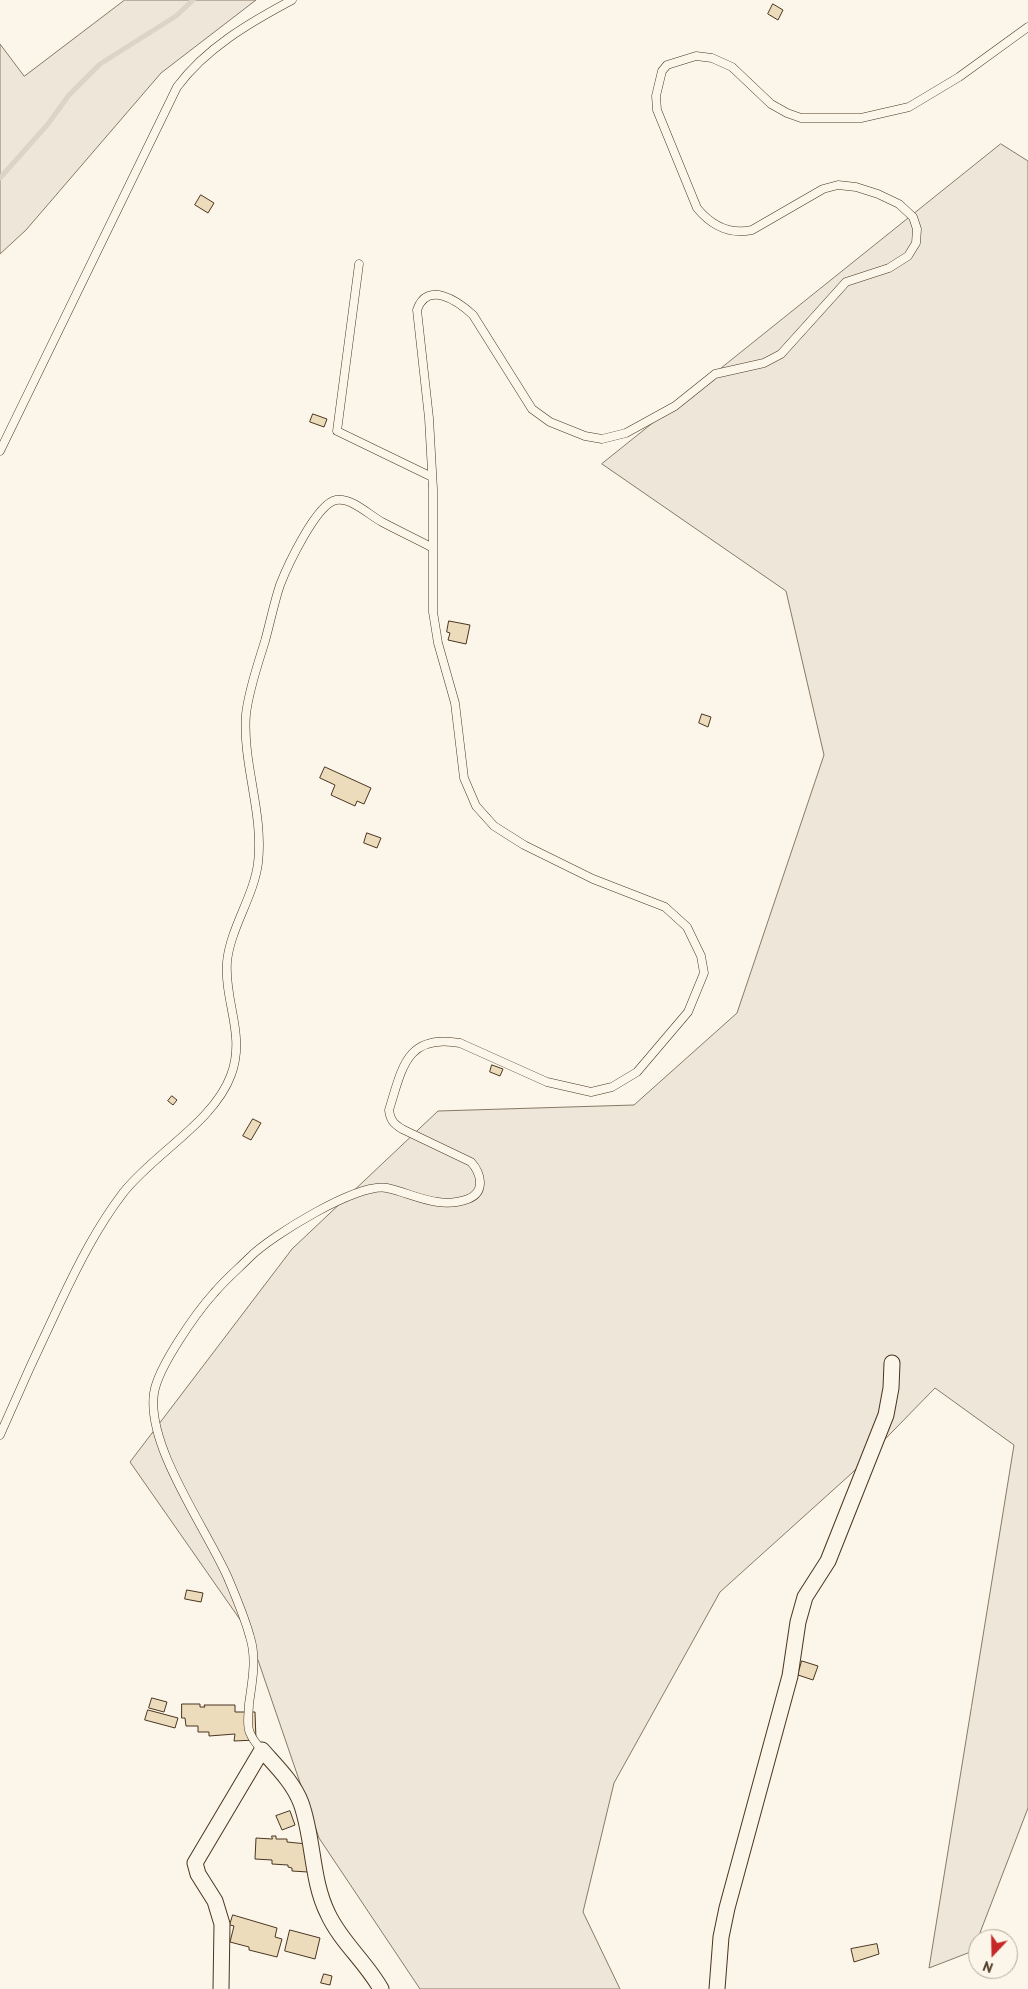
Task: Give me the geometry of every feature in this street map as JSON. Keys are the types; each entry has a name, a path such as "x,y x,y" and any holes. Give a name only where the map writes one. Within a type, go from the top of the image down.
{"street":[{"path":"717,1989 721,1936 727,1908 790,1676 798,1622 805,1597 828,1561 886,1415 891,1388 892,1362"},
{"path":"222,1989 222,1924 215,1900 198,1874 195,1864 262,1750 288,1780 300,1801 309,1831 320,1896 328,1916 382,1989"}],"lane":[{"path":"0,451 177,87 189,70 247,24 292,0"},
{"path":"262,1750 249,1731 248,1720 254,1665 250,1637 228,1578 162,1450 153,1416 154,1392 161,1370 214,1293 253,1254 303,1218 355,1193 384,1187 429,1202 450,1203 470,1199 478,1192 481,1180 478,1169 471,1162 402,1129 394,1124 390,1117 389,1110 405,1061 415,1050 446,1040 460,1043 547,1082 591,1092 612,1087 637,1072 688,1012 704,973 701,956 687,927 665,907 593,879 524,845 494,826 476,806 464,778 455,703 438,643 433,612 432,476 417,310 420,301 425,296 432,294 444,296 460,303 473,315 532,409 550,422 585,436 602,439 626,433 675,406 715,374 764,363 781,354 846,282 890,268 908,256 916,243 916,229 913,217 899,204 878,194 856,187 838,185 823,189 752,230 740,232 728,230 715,225 705,218 697,208 657,110 658,82 667,65 696,56 712,58 732,68 771,104 788,113 801,118 861,118 909,107 959,77 1028,27"},
{"path":"359,264 337,431 432,476"},
{"path":"0,1434 36,1353 75,1273 106,1218 125,1191 138,1177 204,1115 226,1090 237,1055 237,1038 227,982 227,960 258,866 259,845 246,714 255,674 280,586 304,535 324,507 332,501 339,500 351,503 378,520 433,548"}],"shaded area":[{"path":"125,0 256,0 161,73 26,230 0,254 0,44 24,76"},
{"path":"1001,144 1028,161 1028,1808 981,1929 968,1929 968,1953 929,1968 1014,1445 935,1388 852,1473 720,1592 614,1783 583,1912 620,1989 420,1989 319,1838 248,1631 130,1462 292,1249 438,1111 634,1105 737,1013 824,755 786,591 602,464"}],"building":[{"path":"773,4 783,10 778,20 768,14"},
{"path":"201,195 214,203 208,213 195,205"},
{"path":"313,414 327,419 324,427 310,422"},
{"path":"449,621 470,625 466,644 448,640 450,633 447,632"},
{"path":"702,714 711,717 708,727 699,723"},
{"path":"325,767 371,788 364,804 357,801 355,806 331,795 335,785 320,778"},
{"path":"367,833 381,838 377,848 364,843"},
{"path":"492,1065 503,1069 500,1076 490,1072"},
{"path":"172,1096 177,1100 173,1105 168,1101"},
{"path":"253,1119 261,1123 251,1140 243,1136"},
{"path":"187,1590 203,1593 201,1602 185,1599"},
{"path":"802,1661 818,1666 813,1680 798,1675"},
{"path":"152,1698 167,1702 164,1712 149,1708"},
{"path":"182,1704 200,1704 200,1707 205,1707 204,1705 235,1705 235,1712 255,1712 256,1740 234,1741 235,1734 209,1736 209,1732 198,1732 198,1726 186,1726 185,1718 182,1718"},
{"path":"148,1710 178,1718 175,1728 145,1720"},
{"path":"290,1811 295,1825 282,1830 276,1816"},
{"path":"272,1836 276,1836 276,1839 287,1839 287,1842 307,1844 308,1872 292,1871 292,1868 288,1867 288,1865 272,1864 272,1860 255,1859 256,1838 272,1839"},
{"path":"233,1915 277,1928 275,1937 282,1939 277,1957 249,1950 249,1947 230,1942 234,1926 230,1925"},
{"path":"290,1930 320,1938 315,1959 285,1951"},
{"path":"877,1944 879,1954 854,1962 851,1949"},
{"path":"324,1974 332,1976 330,1985 321,1983"}],"waterway":[{"path":"0,178 48,124 69,95 100,64 176,16 193,0"}]}
